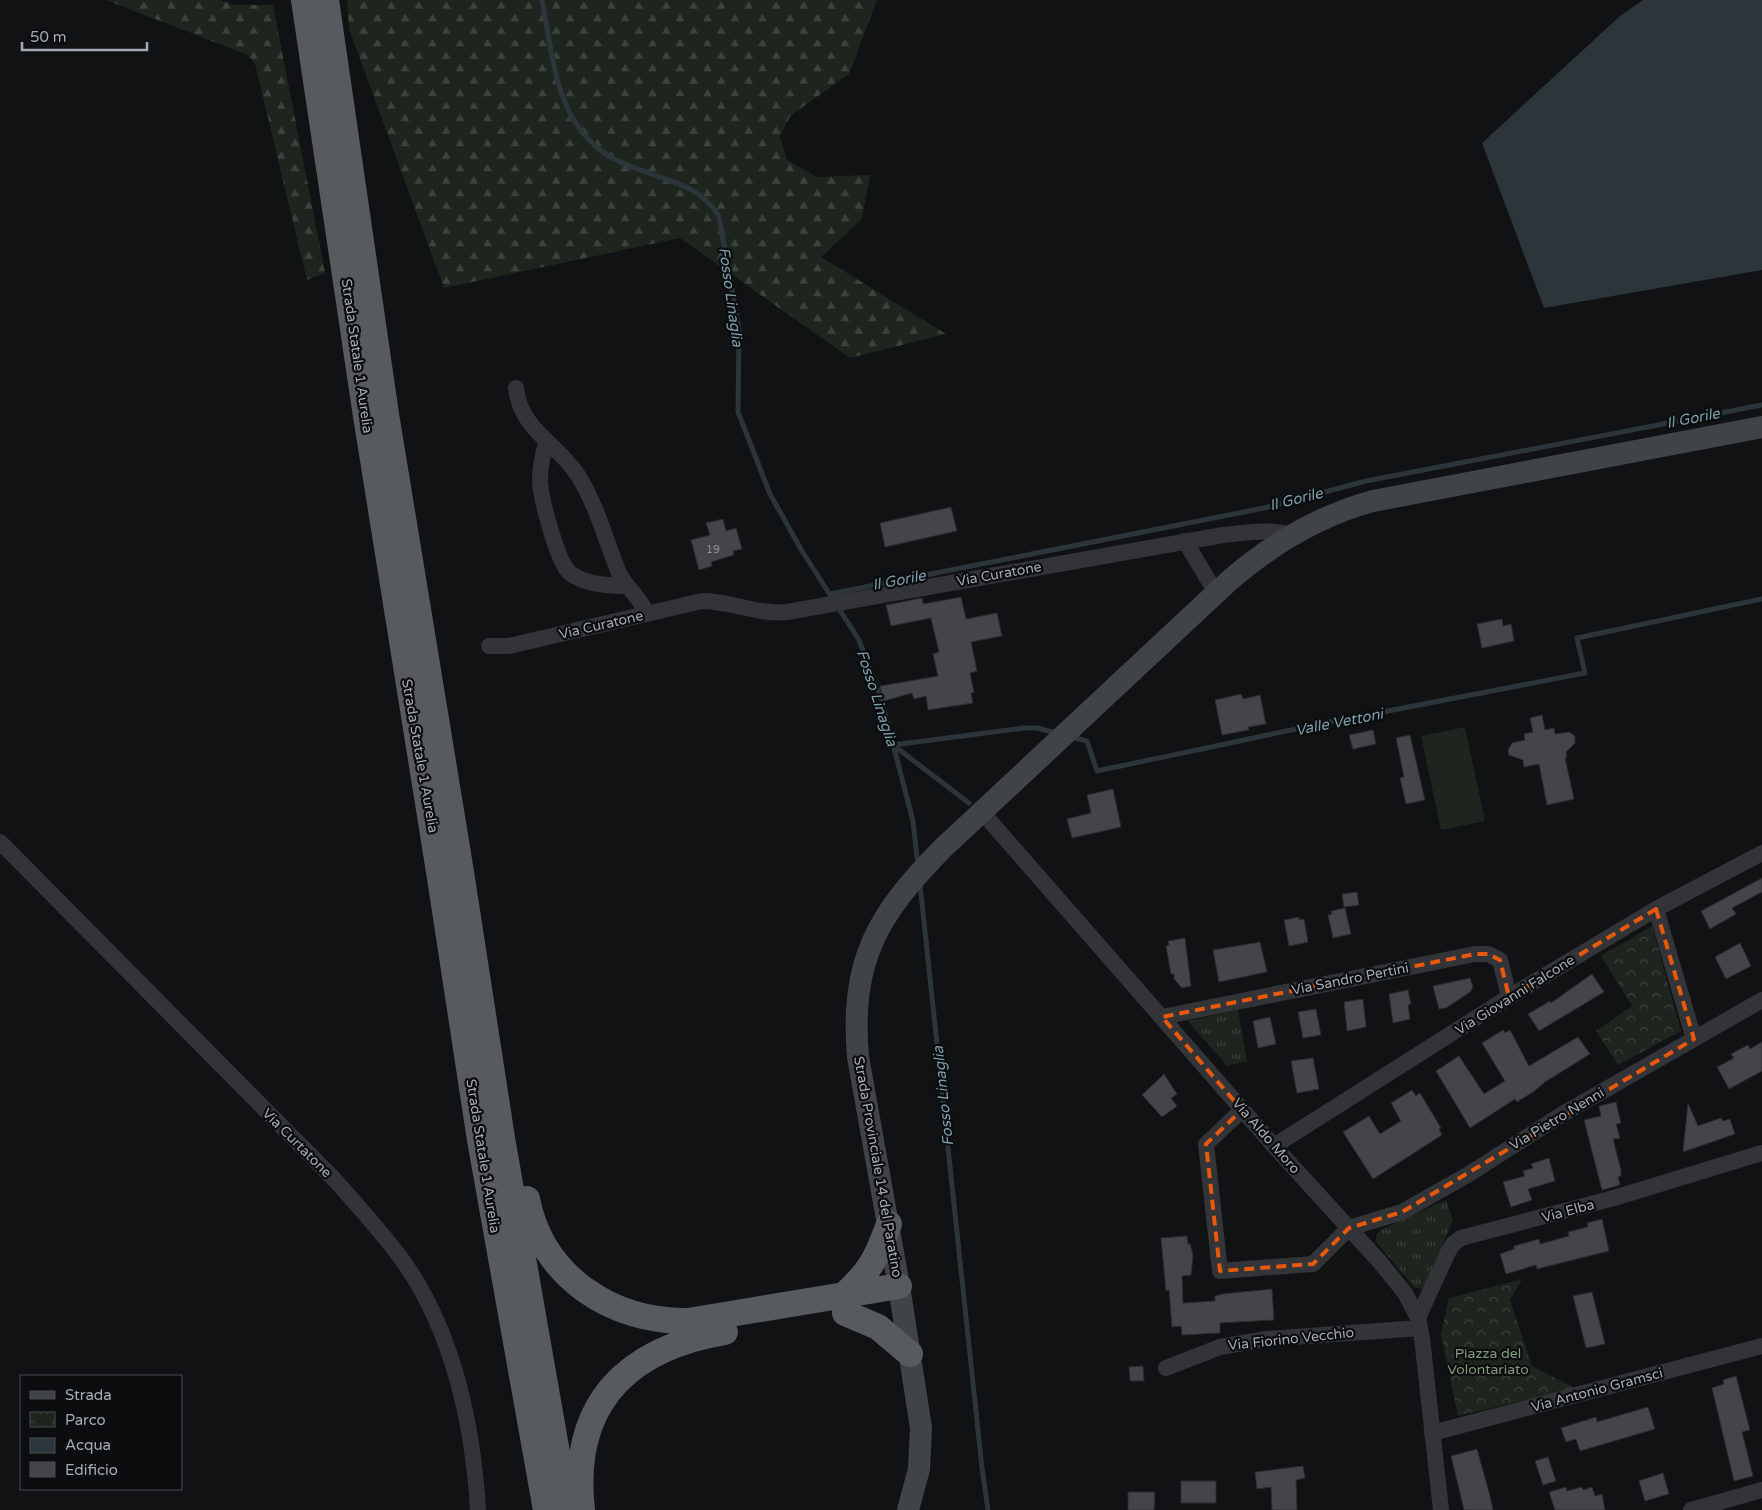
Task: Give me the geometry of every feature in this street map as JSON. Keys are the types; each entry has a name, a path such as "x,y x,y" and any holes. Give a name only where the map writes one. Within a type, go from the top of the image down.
{"highway":[{"name":"Strada Statale 1 Aurelia","path":"304,0 333,117 386,414 461,872 502,1138 567,1510"},
{"name":"Strada Statale 1 Aurelia","path":"326,0 333,117 366,416 480,1140 546,1510"},
{"path":"502,1138 518,1151 532,1219 546,1250 571,1278 610,1306 649,1319 688,1321 844,1304 901,1295"},
{"path":"582,1510 580,1470 590,1426 606,1394 628,1371 662,1350 697,1338 844,1304 871,1267 889,1224"},
{"path":"844,1304 878,1327 910,1354"}],"main road":[{"name":"Strada Provinciale 14 del Paratino","path":"908,1510 915,1486 922,1446 920,1412 889,1224 858,1057 856,1030 857,1000 869,947 880,924 902,892 943,848 1216,594 1257,558 1291,535 1330,515 1374,501 1762,427"}],"street":[{"path":"516,388 521,411 546,442 579,476 627,586 644,605 647,614"},
{"path":"546,442 541,465 541,494 561,560 574,576 613,586 627,586"},
{"name":"Via Curatone","path":"488,646 509,646 702,601 721,602 778,613 1185,541 1262,531 1278,531 1291,535"},
{"path":"1185,541 1216,594"},
{"name":"Via Aldo Moro","path":"982,812 1242,1110 1349,1228 1404,1293 1419,1323 1441,1510"},
{"name":"Via Curtatone","path":"0,842 334,1179 378,1227 404,1262 425,1296 450,1358 468,1430 478,1510"},
{"name":"Via Giovanni Falcone","path":"1274,1146 1509,997 1656,909 1762,853"},
{"path":"1656,909 1694,1039"},
{"name":"Via Sandro Pertini","path":"1162,1017 1475,954 1488,954 1500,960 1509,997"},
{"name":"Via Pietro Nenni","path":"1349,1228 1402,1212 1469,1174 1561,1115 1762,1000"},
{"path":"1242,1110 1206,1144 1220,1271 1313,1264 1349,1228"},
{"name":"Via Elba","path":"1419,1323 1448,1252 1453,1244 1461,1238 1614,1198 1762,1153"},
{"name":"Via Fiorino Vecchio","path":"1166,1368 1220,1346 1266,1339 1419,1323"},
{"name":"Via Antonio Gramsci","path":"1432,1433 1762,1346"},
{"path":"1691,1510 1762,1490"}],"highlighted area":[{"path":"1656,909 1694,1039 1402,1212 1349,1228 1313,1264 1220,1271 1206,1144 1242,1110 1162,1017 1475,954 1488,954 1500,960 1509,997"}],"green space":[{"path":"106,0 220,0 234,5 273,5 325,273 307,280 255,64 248,55"},
{"path":"347,0 877,0 849,74 790,116 780,137 787,160 817,177 870,175 862,219 821,257 946,334 850,358 680,238 444,288 349,29"},
{"path":"1465,727 1485,821 1441,830 1421,736"},
{"path":"1652,926 1681,1031 1618,1065 1596,1031 1632,1006 1601,956"},
{"path":"1238,1010 1247,1061 1227,1066 1188,1021"},
{"path":"1446,1200 1453,1220 1424,1287 1421,1289 1414,1287 1376,1242 1376,1235 1380,1230"},
{"name":"Piazza del Volontariato","path":"1522,1279 1510,1300 1532,1366 1575,1388 1458,1416 1441,1334 1449,1298"}],"water":[{"path":"1643,0 1762,0 1762,270 1544,308 1482,143 1620,16"}],"building":[{"path":"951,507 957,531 885,547 880,523"},
{"path":"723,519 726,531 736,528 742,549 733,551 734,555 711,562 712,566 699,570 691,540 710,535 706,523"},
{"path":"961,597 966,619 997,613 1002,636 971,642 977,671 970,673 974,692 971,693 973,703 928,710 926,696 914,699 912,693 884,701 880,686 938,676 933,654 939,652 931,618 891,626 886,605 922,598 923,604"},
{"path":"1502,619 1503,626 1511,624 1514,641 1482,648 1477,624"},
{"path":"1241,694 1243,699 1260,695 1266,724 1248,727 1249,730 1222,735 1215,700"},
{"path":"1542,715 1545,730 1554,728 1555,734 1569,732 1575,736 1575,743 1566,752 1567,758 1565,758 1574,799 1547,805 1539,764 1524,767 1523,760 1509,755 1508,750 1512,743 1525,740 1524,734 1533,732 1530,718"},
{"path":"1373,730 1376,744 1353,749 1349,735"},
{"path":"1410,735 1425,800 1406,804 1400,778 1404,777 1396,738"},
{"path":"1113,789 1121,827 1072,838 1067,819 1091,813 1087,795"},
{"path":"1762,878 1762,892 1732,908 1736,914 1710,929 1701,911"},
{"path":"1357,892 1359,905 1344,907 1342,894"},
{"path":"1345,908 1351,934 1333,938 1328,915 1332,914 1331,911"},
{"path":"1299,917 1299,920 1304,919 1308,942 1289,946 1284,920"},
{"path":"1185,938 1191,986 1182,988 1174,979 1174,974 1171,974 1166,946 1169,945 1168,941"},
{"path":"1260,942 1267,972 1219,982 1213,950"},
{"path":"1740,943 1751,966 1726,979 1715,957"},
{"path":"1592,974 1604,992 1539,1031 1528,1014 1550,1001 1551,1003"},
{"path":"1470,978 1473,987 1470,992 1446,1008 1439,1009 1433,986"},
{"path":"1408,990 1411,1004 1408,1005 1410,1019 1393,1023 1389,994"},
{"path":"1363,999 1366,1027 1347,1031 1344,1002"},
{"path":"1316,1009 1321,1035 1303,1038 1298,1012"},
{"path":"1270,1017 1276,1044 1258,1048 1253,1021"},
{"path":"1503,1030 1505,1033 1510,1030 1529,1066 1578,1037 1590,1054 1517,1102 1515,1099 1470,1128 1436,1071 1459,1056 1484,1094 1505,1081 1482,1043"},
{"path":"1762,1042 1762,1071 1729,1089 1717,1067 1734,1058 1731,1054 1748,1045 1750,1049"},
{"path":"1313,1058 1319,1089 1297,1093 1291,1061"},
{"path":"1164,1074 1177,1094 1171,1098 1177,1106 1162,1117 1142,1095"},
{"path":"1412,1090 1416,1096 1420,1093 1441,1128 1439,1129 1442,1135 1373,1179 1343,1132 1369,1116 1380,1134 1401,1121 1391,1103"},
{"path":"1616,1102 1621,1123 1616,1124 1620,1138 1613,1139 1621,1170 1621,1176 1618,1177 1620,1185 1602,1190 1584,1120 1601,1116 1599,1106"},
{"path":"1688,1103 1698,1126 1721,1118 1723,1121 1730,1119 1735,1134 1683,1152"},
{"path":"1549,1158 1555,1181 1528,1189 1532,1200 1511,1207 1503,1182 1525,1176 1523,1171 1533,1168 1531,1164"},
{"path":"1602,1219 1609,1251 1537,1269 1536,1265 1506,1274 1500,1254 1514,1249 1514,1246 1539,1239 1540,1244 1569,1236 1568,1232 1588,1227 1587,1223"},
{"path":"1187,1236 1193,1255 1191,1275 1182,1276 1183,1303 1215,1301 1215,1296 1222,1294 1272,1289 1274,1320 1220,1323 1220,1333 1182,1335 1181,1326 1172,1327 1169,1290 1166,1291 1161,1238"},
{"path":"1592,1292 1605,1344 1586,1348 1573,1296"},
{"path":"1143,1366 1144,1381 1130,1381 1129,1367"},
{"path":"1736,1376 1750,1430 1742,1432 1753,1476 1734,1481 1712,1388 1724,1384 1723,1380"},
{"path":"1648,1407 1655,1429 1580,1451 1576,1439 1566,1442 1561,1428 1596,1417 1597,1422"},
{"path":"1477,1449 1493,1510 1464,1510 1451,1456"},
{"path":"1548,1457 1556,1481 1543,1485 1535,1461"},
{"path":"1303,1466 1305,1478 1296,1480 1297,1510 1272,1510 1271,1487 1257,1489 1255,1472"},
{"path":"1663,1473 1669,1494 1645,1501 1639,1481"},
{"path":"1181,1481 1216,1481 1216,1503 1181,1503"},
{"path":"1566,1487 1567,1491 1582,1487 1583,1490 1592,1487 1595,1496 1602,1494 1605,1510 1555,1510 1549,1492"},
{"path":"1128,1492 1155,1492 1154,1510 1128,1510"}],"waterway":[{"name":"Fosso Linaglia","path":"542,0 558,82 574,120 586,137 614,159 674,182 698,194 706,200 719,216 739,330 738,412 770,494 802,551 859,640 882,702 913,821 918,866"},
{"name":"Il Gorile","path":"830,594 1264,508 1366,481 1762,405"},
{"name":"Valle Vettoni","path":"1071,737 1087,741 1097,771 1315,725 1585,673 1577,638 1762,599"},
{"name":"Valle Vettoni","path":"893,745 1023,728 1037,728 1056,733"},
{"path":"893,745 969,803"},
{"name":"Fosso Linaglia","path":"920,884 988,1510"}]}
